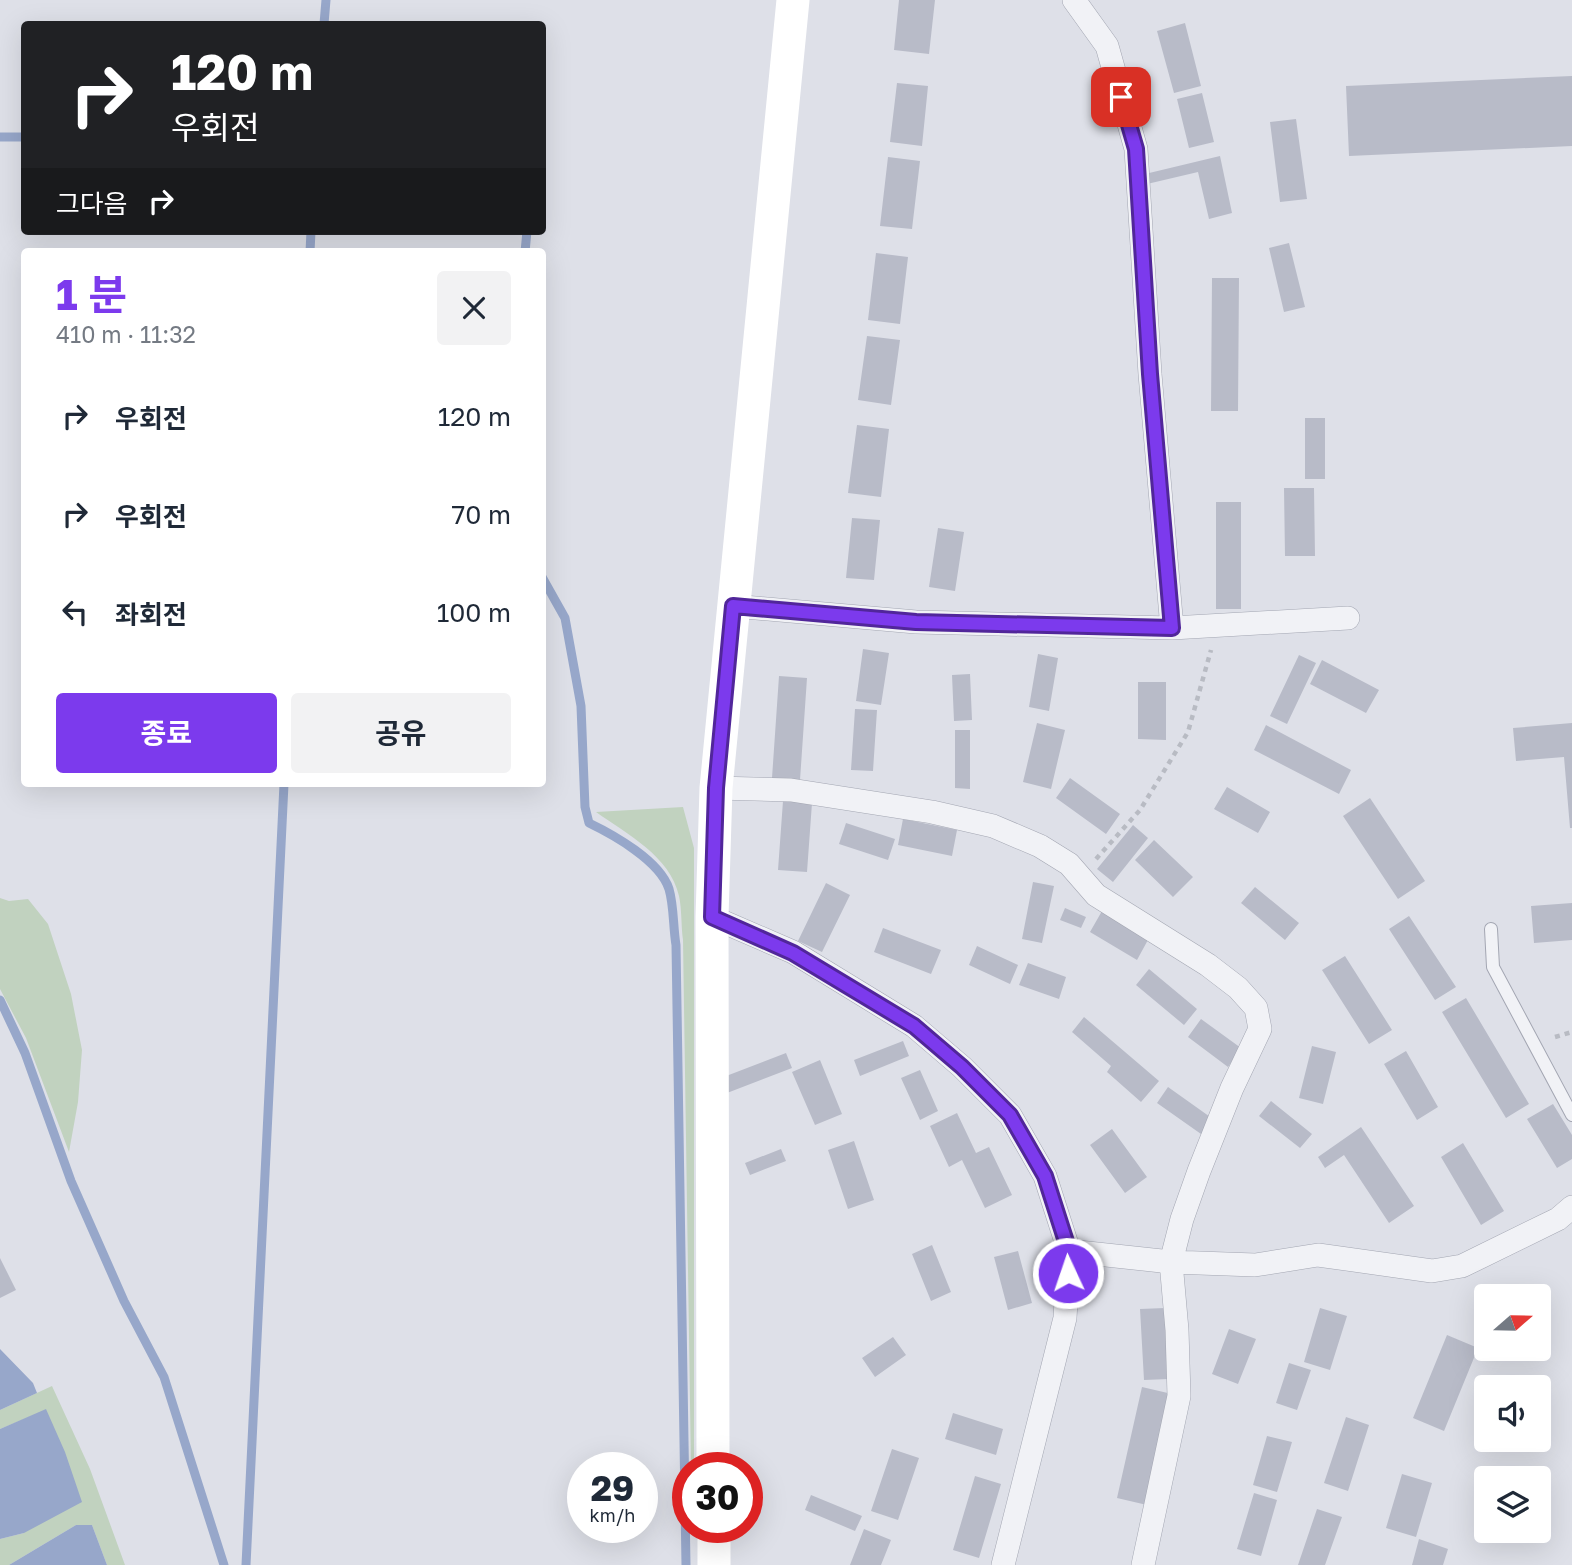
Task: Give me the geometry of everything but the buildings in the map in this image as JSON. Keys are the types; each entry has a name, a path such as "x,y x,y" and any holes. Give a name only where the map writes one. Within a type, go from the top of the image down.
{"street":[{"path":"713,1452 712,917 716,788 793,0"},
{"path":"1074,0 1107,46 1136,149 1150,374 1172,628"},
{"path":"733,606 916,622 1172,628 1348,618"},
{"path":"716,788 792,790 932,812 993,826 1040,846 1069,864 1096,895 1208,965 1238,988 1256,1009 1260,1030 1199,1171 1182,1219 1171,1262 1179,1396 1143,1565"},
{"path":"712,917 793,953 914,1026 962,1067 1010,1115 1045,1176 1069,1251 1065,1318 1003,1565"},
{"path":"1069,1251 1171,1262 1255,1265 1318,1255 1432,1271 1462,1266 1558,1219 1572,1207"},
{"path":"714,1543 714,1565"}],"lane":[{"path":"1491,929 1493,967 1572,1115"}],"path":[{"path":"1079,877 1140,810 1188,732 1218,625"}],"green space":[{"path":"683,807 694,848 694,1452 691,1452 683,940 680,901 674,882 657,858 646,847 596,812"},
{"path":"0,898 9,901 28,899 48,924 71,994 82,1050 78,1102 69,1152 26,1038 0,989"},
{"path":"52,1386 90,1469 125,1565 107,1565 92,1525 76,1525 9,1565 0,1565 0,1539 24,1533 46,1410 0,1429 0,1410"}],"water":[{"path":"0,1349 33,1383 37,1393 0,1410"},
{"path":"46,1409 65,1452 82,1502 24,1533 0,1539 0,1429"},
{"path":"76,1525 92,1525 107,1565 9,1565"}],"waterway":[{"path":"324,21 326,0"},
{"path":"0,137 21,137"},
{"path":"310,248 311,235"},
{"path":"525,248 527,235"},
{"path":"546,584 565,618 581,706 585,807 589,823 611,834 646,859 664,879 672,902 676,945 686,1565"},
{"path":"246,1565 284,787"},
{"path":"0,1000 25,1053 71,1181 124,1301 164,1377 224,1565"}],"route":[{"path":"1068,1273 1069,1251 1045,1176 1010,1115 962,1067 914,1026 793,953 712,917 716,788 733,606 916,622 1172,628 1150,374 1136,149 1121,97"}]}
